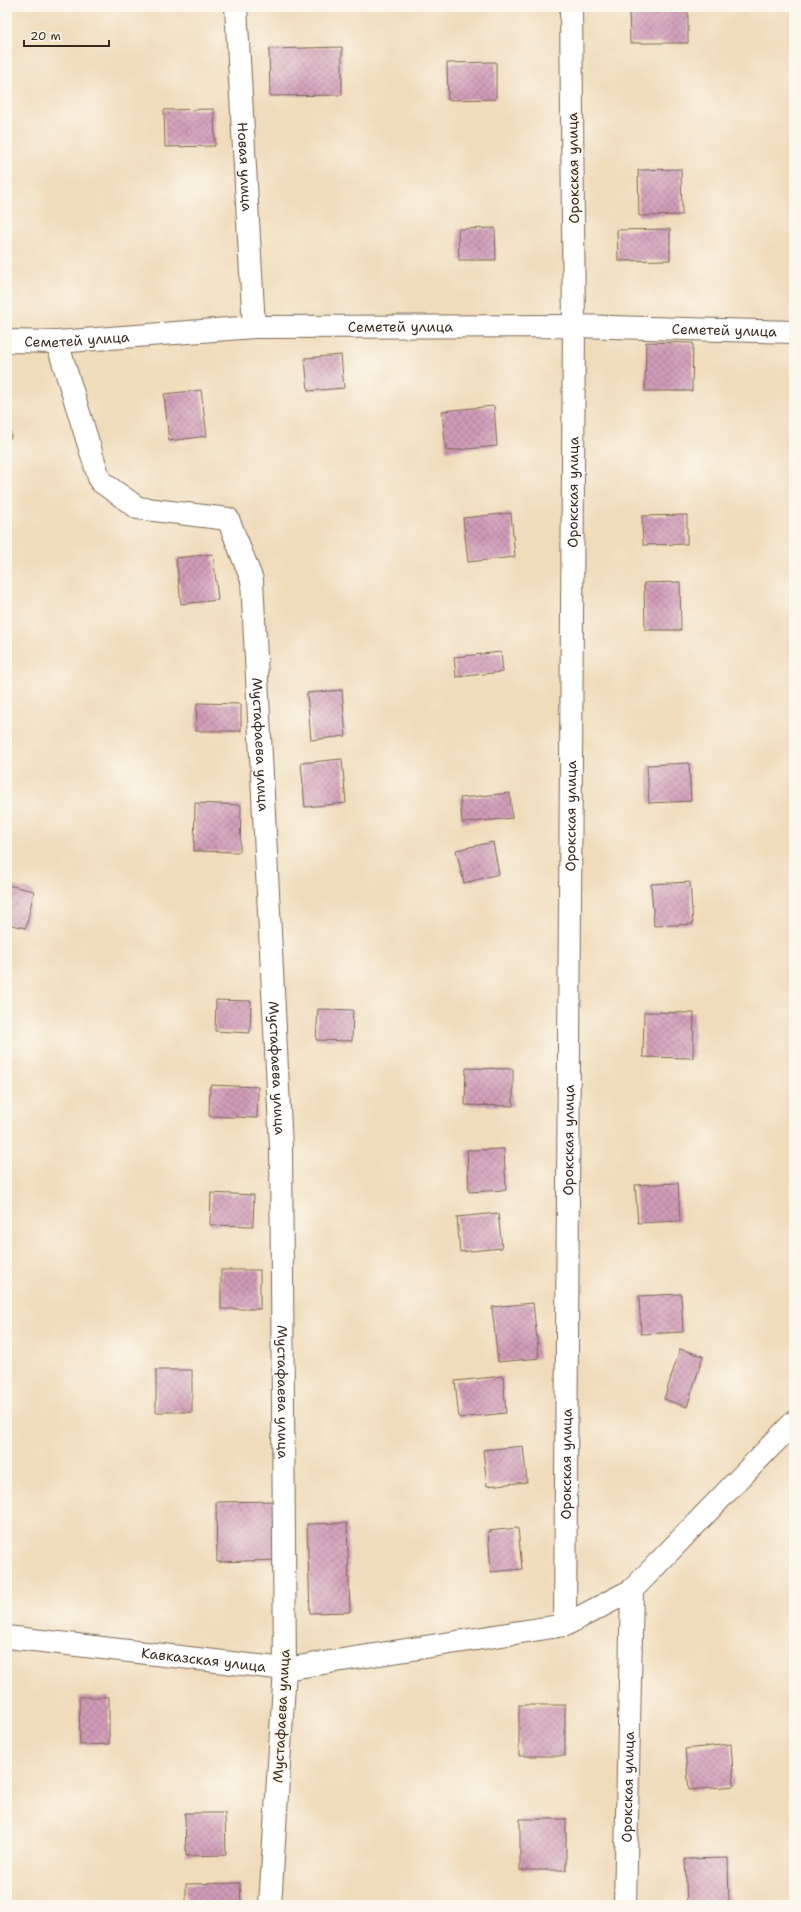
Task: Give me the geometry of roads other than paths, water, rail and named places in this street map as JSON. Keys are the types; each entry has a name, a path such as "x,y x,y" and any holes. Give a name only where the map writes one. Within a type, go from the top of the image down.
{"street":[{"name":"Новая улица","path":"236,7 254,327"},
{"name":"Орокская улица","path":"565,1625 574,326 571,7"},
{"name":"Семетей улица","path":"7,341 57,342 254,327 574,326 794,332"},
{"name":"Мустафаева улица","path":"57,342 100,481 138,508 228,518 252,580 281,1147 285,1669 270,1905"},
{"path":"632,1590 794,1422"},
{"name":"Орокская улица","path":"625,1905 632,1590"},
{"name":"Кавказская улица","path":"7,1637 285,1669 565,1625 632,1590"}]}
